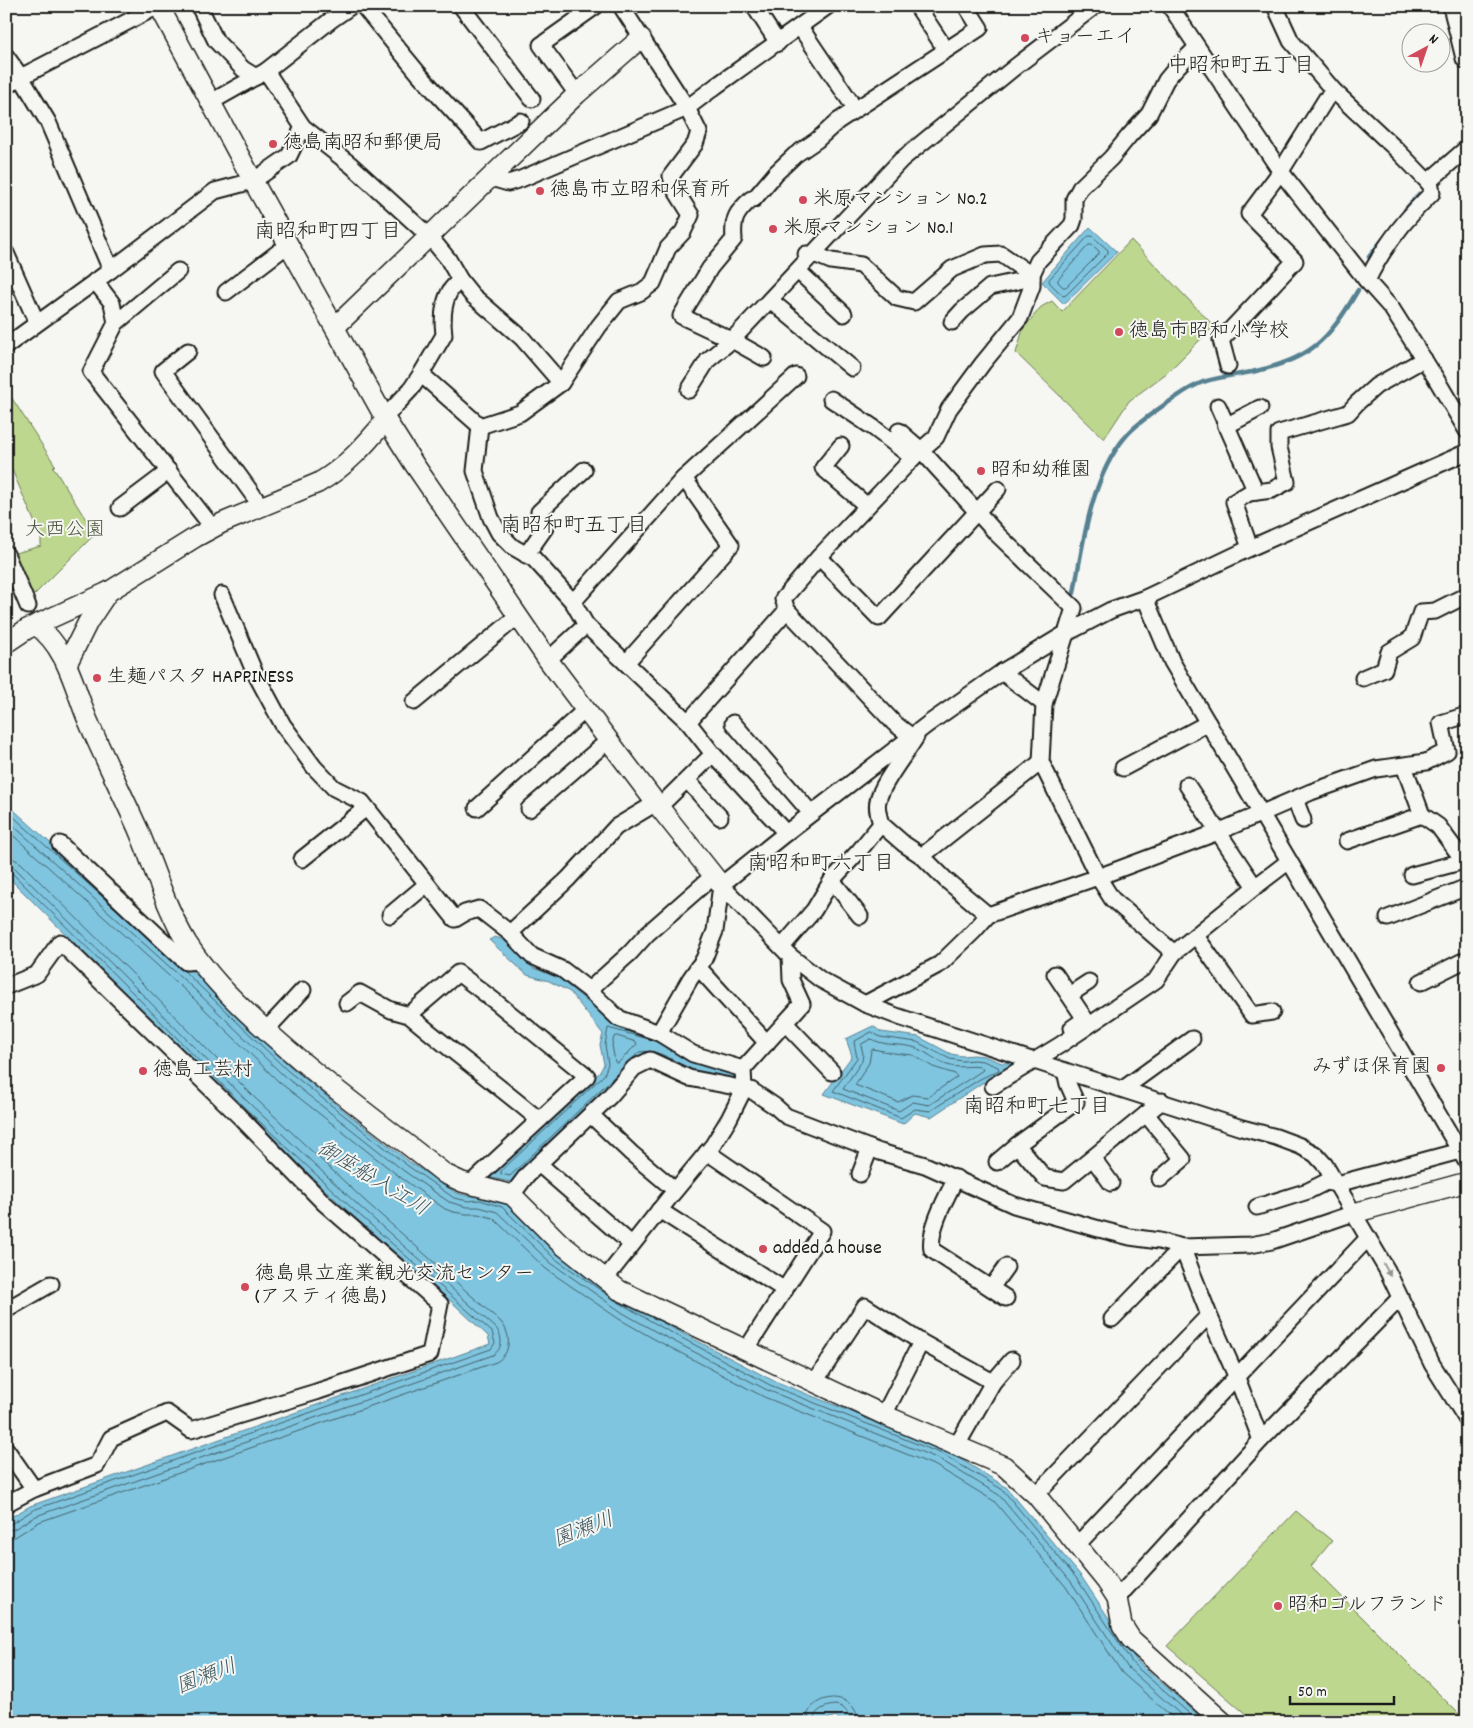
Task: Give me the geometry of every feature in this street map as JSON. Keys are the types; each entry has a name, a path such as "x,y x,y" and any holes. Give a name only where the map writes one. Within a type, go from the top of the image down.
{"main road":[{"path":"1454,6 1467,58"}],"street":[{"path":"199,6 216,41 243,69 261,74 303,127 351,165 430,237 448,259 460,280 472,295 522,338 561,383"},
{"path":"363,6 419,74 481,142 521,121"},
{"path":"461,6 532,99"},
{"path":"577,94 541,45 596,6"},
{"path":"480,426 520,413 561,383 599,326 619,301 641,292 653,283 668,248 683,232 691,215 674,188 671,176 695,144 699,132 687,108 621,6"},
{"path":"754,6 778,43"},
{"path":"491,178 508,183 521,179 687,108 828,6"},
{"path":"917,6 946,50"},
{"path":"764,358 732,340 680,316 710,268 734,239 732,224 741,209 751,199 754,199 776,173 795,155 817,140 838,120 980,28 966,6"},
{"path":"689,390 708,360 732,340 798,271 808,254 822,244 901,160 1015,67 1095,6"},
{"path":"1170,6 1281,171 1367,281 1392,309 1462,413 1467,431"},
{"path":"1275,6 1291,41 1334,91 1398,151 1431,186 1432,192 1418,206 1385,247 1367,281"},
{"path":"6,86 161,7 253,181 386,418 414,464 548,660 717,880 786,952 821,980 865,1004 899,1017 1065,1071 1242,1128 1276,1137 1300,1146 1314,1154 1325,1165 1337,1184 1387,1270 1432,1364 1467,1420"},
{"path":"212,102 261,74 347,7"},
{"path":"800,27 850,101"},
{"path":"335,327 577,94 642,38"},
{"path":"916,733 894,723 787,610 783,599 867,506 936,437 949,410 983,363 1020,318 1032,286 1032,276 1041,257 1072,225 1074,219 1074,199 1080,188 1111,158 1149,114 1166,80 1197,47"},
{"path":"6,56 48,122 111,270"},
{"path":"1228,366 1221,340 1295,261 1249,214 1281,171 1326,99 1334,91"},
{"path":"6,346 111,270 215,191 253,181 289,156 303,127"},
{"path":"1428,182 1467,148"},
{"path":"226,292 289,244"},
{"path":"6,253 37,323"},
{"path":"808,254 831,261 861,265 897,298 914,302 952,269 985,255 1001,254 1032,276"},
{"path":"178,271 116,323 91,372 213,528"},
{"path":"798,271 844,314"},
{"path":"952,322 990,286 1032,276"},
{"path":"6,643 19,633 108,592 213,528 318,483 332,474 362,449 421,374 444,335 445,305 449,292 460,280"},
{"path":"95,281 112,303 116,323"},
{"path":"770,300 852,368"},
{"path":"188,350 163,371 261,506"},
{"path":"1250,548 1234,502 1249,493 1272,490 1287,482 1279,447 1279,433 1348,413 1376,386 1424,359"},
{"path":"421,374 480,426"},
{"path":"573,602 684,478 796,376"},
{"path":"831,399 917,454"},
{"path":"1218,406 1256,492"},
{"path":"1226,426 1260,408"},
{"path":"480,426 475,472 499,533 513,547 534,559 573,602 586,625 688,722 713,754 786,833"},
{"path":"899,431 917,454 1074,608 1044,704 1041,762 1098,877 1112,899 1174,953"},
{"path":"841,446 823,468 867,506"},
{"path":"589,990 630,953 648,933 717,880 786,833 916,733 1002,672 1065,634 1111,610 1145,598 1250,548 1467,452"},
{"path":"526,555 545,528 539,512 584,470"},
{"path":"120,508 169,471"},
{"path":"626,662 731,545 684,478"},
{"path":"819,557 879,618 998,489"},
{"path":"6,554 28,606"},
{"path":"67,664 88,622 108,592"},
{"path":"222,595 254,670 283,725 314,767 334,788 362,802 455,919 479,908 510,933 532,956 563,970 589,990 618,1018 659,1034 693,1054 743,1069"},
{"path":"1363,678 1384,669 1389,652 1412,638 1421,612 1435,611 1467,595"},
{"path":"1145,598 1172,662 1465,1155 1337,1184 1326,1182 1257,1207"},
{"path":"688,722 787,610"},
{"path":"414,702 518,616"},
{"path":"36,625 51,638 67,664 86,715 137,829 171,912 187,942 199,961 226,993 266,1030 303,1064 446,1174 456,1180 510,1194 558,1242 620,1290 884,1415 1004,1466 1036,1495 1106,1581 1117,1598 1122,1625 1131,1639 1223,1722"},
{"path":"548,660 586,625"},
{"path":"1002,672 1044,704"},
{"path":"477,808 585,710"},
{"path":"865,1004 940,964 988,915 1098,877 1218,832 1295,799 1376,769 1426,762 1447,751 1441,723 1467,715"},
{"path":"734,723 811,813"},
{"path":"1123,768 1208,723"},
{"path":"916,733 906,755 884,786 877,802 880,824 922,856 946,880 988,915"},
{"path":"529,810 609,740"},
{"path":"510,933 568,880 616,827 658,805 713,754"},
{"path":"922,856 1041,762"},
{"path":"1404,766 1422,816 1438,826 1465,863 1412,875"},
{"path":"687,780 720,817"},
{"path":"1187,786 1255,887"},
{"path":"1295,799 1303,820"},
{"path":"302,859 366,808"},
{"path":"1347,841 1422,816"},
{"path":"605,1279 631,1244 707,1152 729,1119 744,1089 743,1069 802,1004 791,980 786,952 832,880 859,851 880,824"},
{"path":"60,844 186,962 199,961"},
{"path":"993,1086 1156,980 1174,953 1255,887 1290,862"},
{"path":"659,1034 677,1000 704,959 715,931 717,880"},
{"path":"832,880 860,916"},
{"path":"390,915 427,884"},
{"path":"1388,918 1467,888"},
{"path":"1196,936 1252,1015 1272,1012"},
{"path":"6,986 37,974 60,942 242,1119 324,1203 440,1304 430,1354 316,1392 191,1430 167,1413 111,1438 97,1464 34,1489 6,1504"},
{"path":"1421,982 1467,959"},
{"path":"698,967 767,1042"},
{"path":"409,1015 458,973 587,1076 473,1185"},
{"path":"1032,1060 1086,1019 1055,974"},
{"path":"1069,995 1089,982"},
{"path":"266,1030 303,990"},
{"path":"348,1003 360,993 391,1010 409,1015 539,1120"},
{"path":"785,1023 832,1072"},
{"path":"1123,1089 1192,1039"},
{"path":"510,1194 610,1096 634,1068 647,1060 689,1078 751,1090 786,1116 870,1148 925,1165 1014,1205 1130,1237 1159,1241 1182,1247 1250,1245 1272,1241 1354,1213 1467,1182"},
{"path":"997,1162 1076,1102 1068,1084 1065,1071"},
{"path":"1017,1145 1045,1178 1064,1182 1162,1101"},
{"path":"1146,1114 1183,1159 1160,1179"},
{"path":"590,1115 631,1154 675,1190"},
{"path":"860,1174 870,1148"},
{"path":"707,1152 822,1231 746,1350"},
{"path":"1093,1158 1111,1183"},
{"path":"539,1164 631,1244"},
{"path":"956,1178 938,1217 931,1244 932,1250 1006,1298"},
{"path":"659,1210 784,1290"},
{"path":"1076,1546 1368,1238"},
{"path":"1182,1247 1262,1440"},
{"path":"1112,1319 1182,1247"},
{"path":"990,1288 1006,1267"},
{"path":"6,1310 51,1284"},
{"path":"1117,1598 1262,1440 1400,1298"},
{"path":"814,1382 865,1306 921,1342 993,1382"},
{"path":"1036,1495 1209,1315"},
{"path":"884,1415 921,1342"},
{"path":"957,1446 993,1382 1012,1360"},
{"path":"6,1449 34,1489"}],"green space":[{"path":"1131,240 1214,326 1168,372 1129,401 1104,439 1016,353 1023,329 1041,307 1052,301 1062,312"},
{"name":"大西公園","path":"6,389 55,465 53,467 95,534 32,597 12,554 41,546 41,537 6,456"},
{"name":"昭和ゴルフランド","path":"1296,1511 1332,1541 1311,1566 1467,1722 1255,1722 1167,1646"}],"water":[{"path":"1090,227 1117,252 1064,304 1042,282"},
{"path":"6,803 201,979 292,1068 411,1163 456,1193 468,1196 481,1195 506,1202 557,1254 629,1303 665,1324 772,1380 944,1449 1006,1487 1081,1576 1137,1661 1206,1722 841,1722 836,1716 819,1722 6,1722 6,1520 30,1506 490,1344 488,1336 455,1305 351,1214 241,1112 6,875"},
{"path":"495,937 504,940 533,968 559,978 613,1023 660,1037 736,1073 735,1082 704,1078 650,1056 556,1139 511,1182 487,1177 600,1072 604,1064 600,1045 603,1034 570,992 549,981 527,975 489,940"},
{"path":"873,1026 881,1032 919,1037 951,1054 984,1056 1002,1063 1020,1062 1018,1068 982,1083 931,1117 915,1113 903,1124 824,1094 852,1056 846,1039"}],"waterway":[{"path":"1405,210 1419,194"},
{"path":"1369,257 1384,238"},
{"path":"1074,593 1090,511 1104,471 1114,452 1126,436 1154,412 1198,384 1272,367 1304,354 1327,335 1358,290"}],"place":[{"name":"キョーエイ","path":"1025,38"},
{"name":"徳島南昭和郵便局","path":"273,144"},
{"name":"徳島市立昭和保育所","path":"540,191"},
{"name":"米原マンション No.2","path":"803,200"},
{"name":"米原マンション No.1","path":"773,229"},
{"name":"徳島市昭和小学校","path":"1119,332"},
{"name":"昭和幼稚園","path":"981,471"},
{"name":"生麺パスタ HAPPINESS","path":"97,678"},
{"name":"みずほ保育園","path":"1441,1068"},
{"name":"徳島工芸村","path":"143,1071"},
{"name":"added a house","path":"763,1249"},
{"name":"徳島県立産業観光交流センター (アスティ徳島)","path":"245,1287"},
{"name":"昭和ゴルフランド","path":"1278,1606"}],"district":[{"name":"中昭和町五丁目","path":"1241,67"},
{"name":"南昭和町四丁目","path":"328,233"},
{"name":"南昭和町五丁目","path":"574,527"},
{"name":"南昭和町六丁目","path":"821,865"},
{"name":"南昭和町七丁目","path":"1037,1108"}],"water label":[{"name":"御座船入江川","path":"372,1180"},
{"name":"園瀬川","path":"584,1531"},
{"name":"園瀬川","path":"207,1678"}]}
